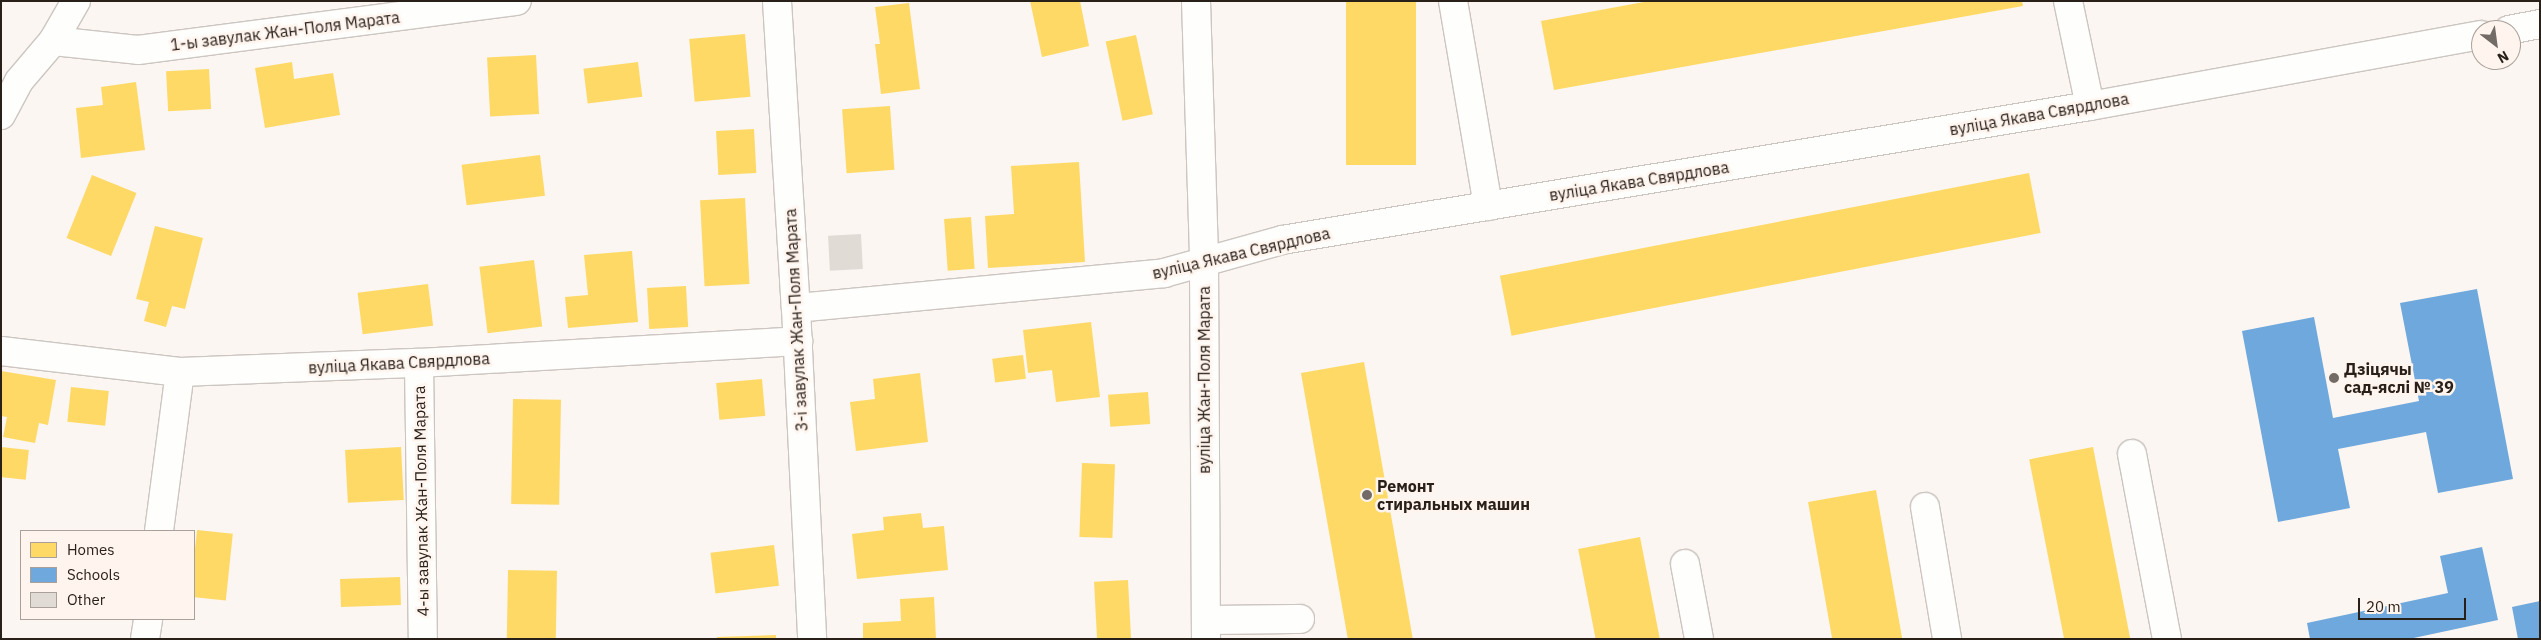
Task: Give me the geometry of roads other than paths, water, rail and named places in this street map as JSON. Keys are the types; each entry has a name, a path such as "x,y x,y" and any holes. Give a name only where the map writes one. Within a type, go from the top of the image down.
{"street":[{"path":"1,115 19,82 53,41 76,1"},
{"name":"1-ы завулак Жан-Поля Марата","path":"53,41 138,50 518,1"},
{"name":"3-і завулак Жан-Поля Марата","path":"777,1 798,341 812,639"},
{"name":"вуліца Жан-Поля Марата","path":"1196,1 1204,262 1206,630"},
{"path":"1453,1 1488,206"},
{"path":"2068,1 2090,106"},
{"path":"2521,28 2540,24"},
{"name":"вуліца Якава Свярдлова","path":"796,308 1164,273 1282,240 2090,106 2471,37"},
{"name":"вуліца Якава Свярдлова","path":"1,351 180,372 419,363 798,341"},
{"name":"4-ы завулак Жан-Поля Марата","path":"419,363 423,639"},
{"path":"159,530 180,372"},
{"path":"2132,454 2167,639"},
{"path":"1926,507 1947,639"},
{"path":"1685,564 1699,639"},
{"path":"1206,630 1300,619"},
{"path":"145,639 148,620"}],"place":[{"name":"Дзіцячы сад-яслі № 39","path":"2334,378"},
{"name":"Ремонт стиральных машин","path":"1367,495"}]}
